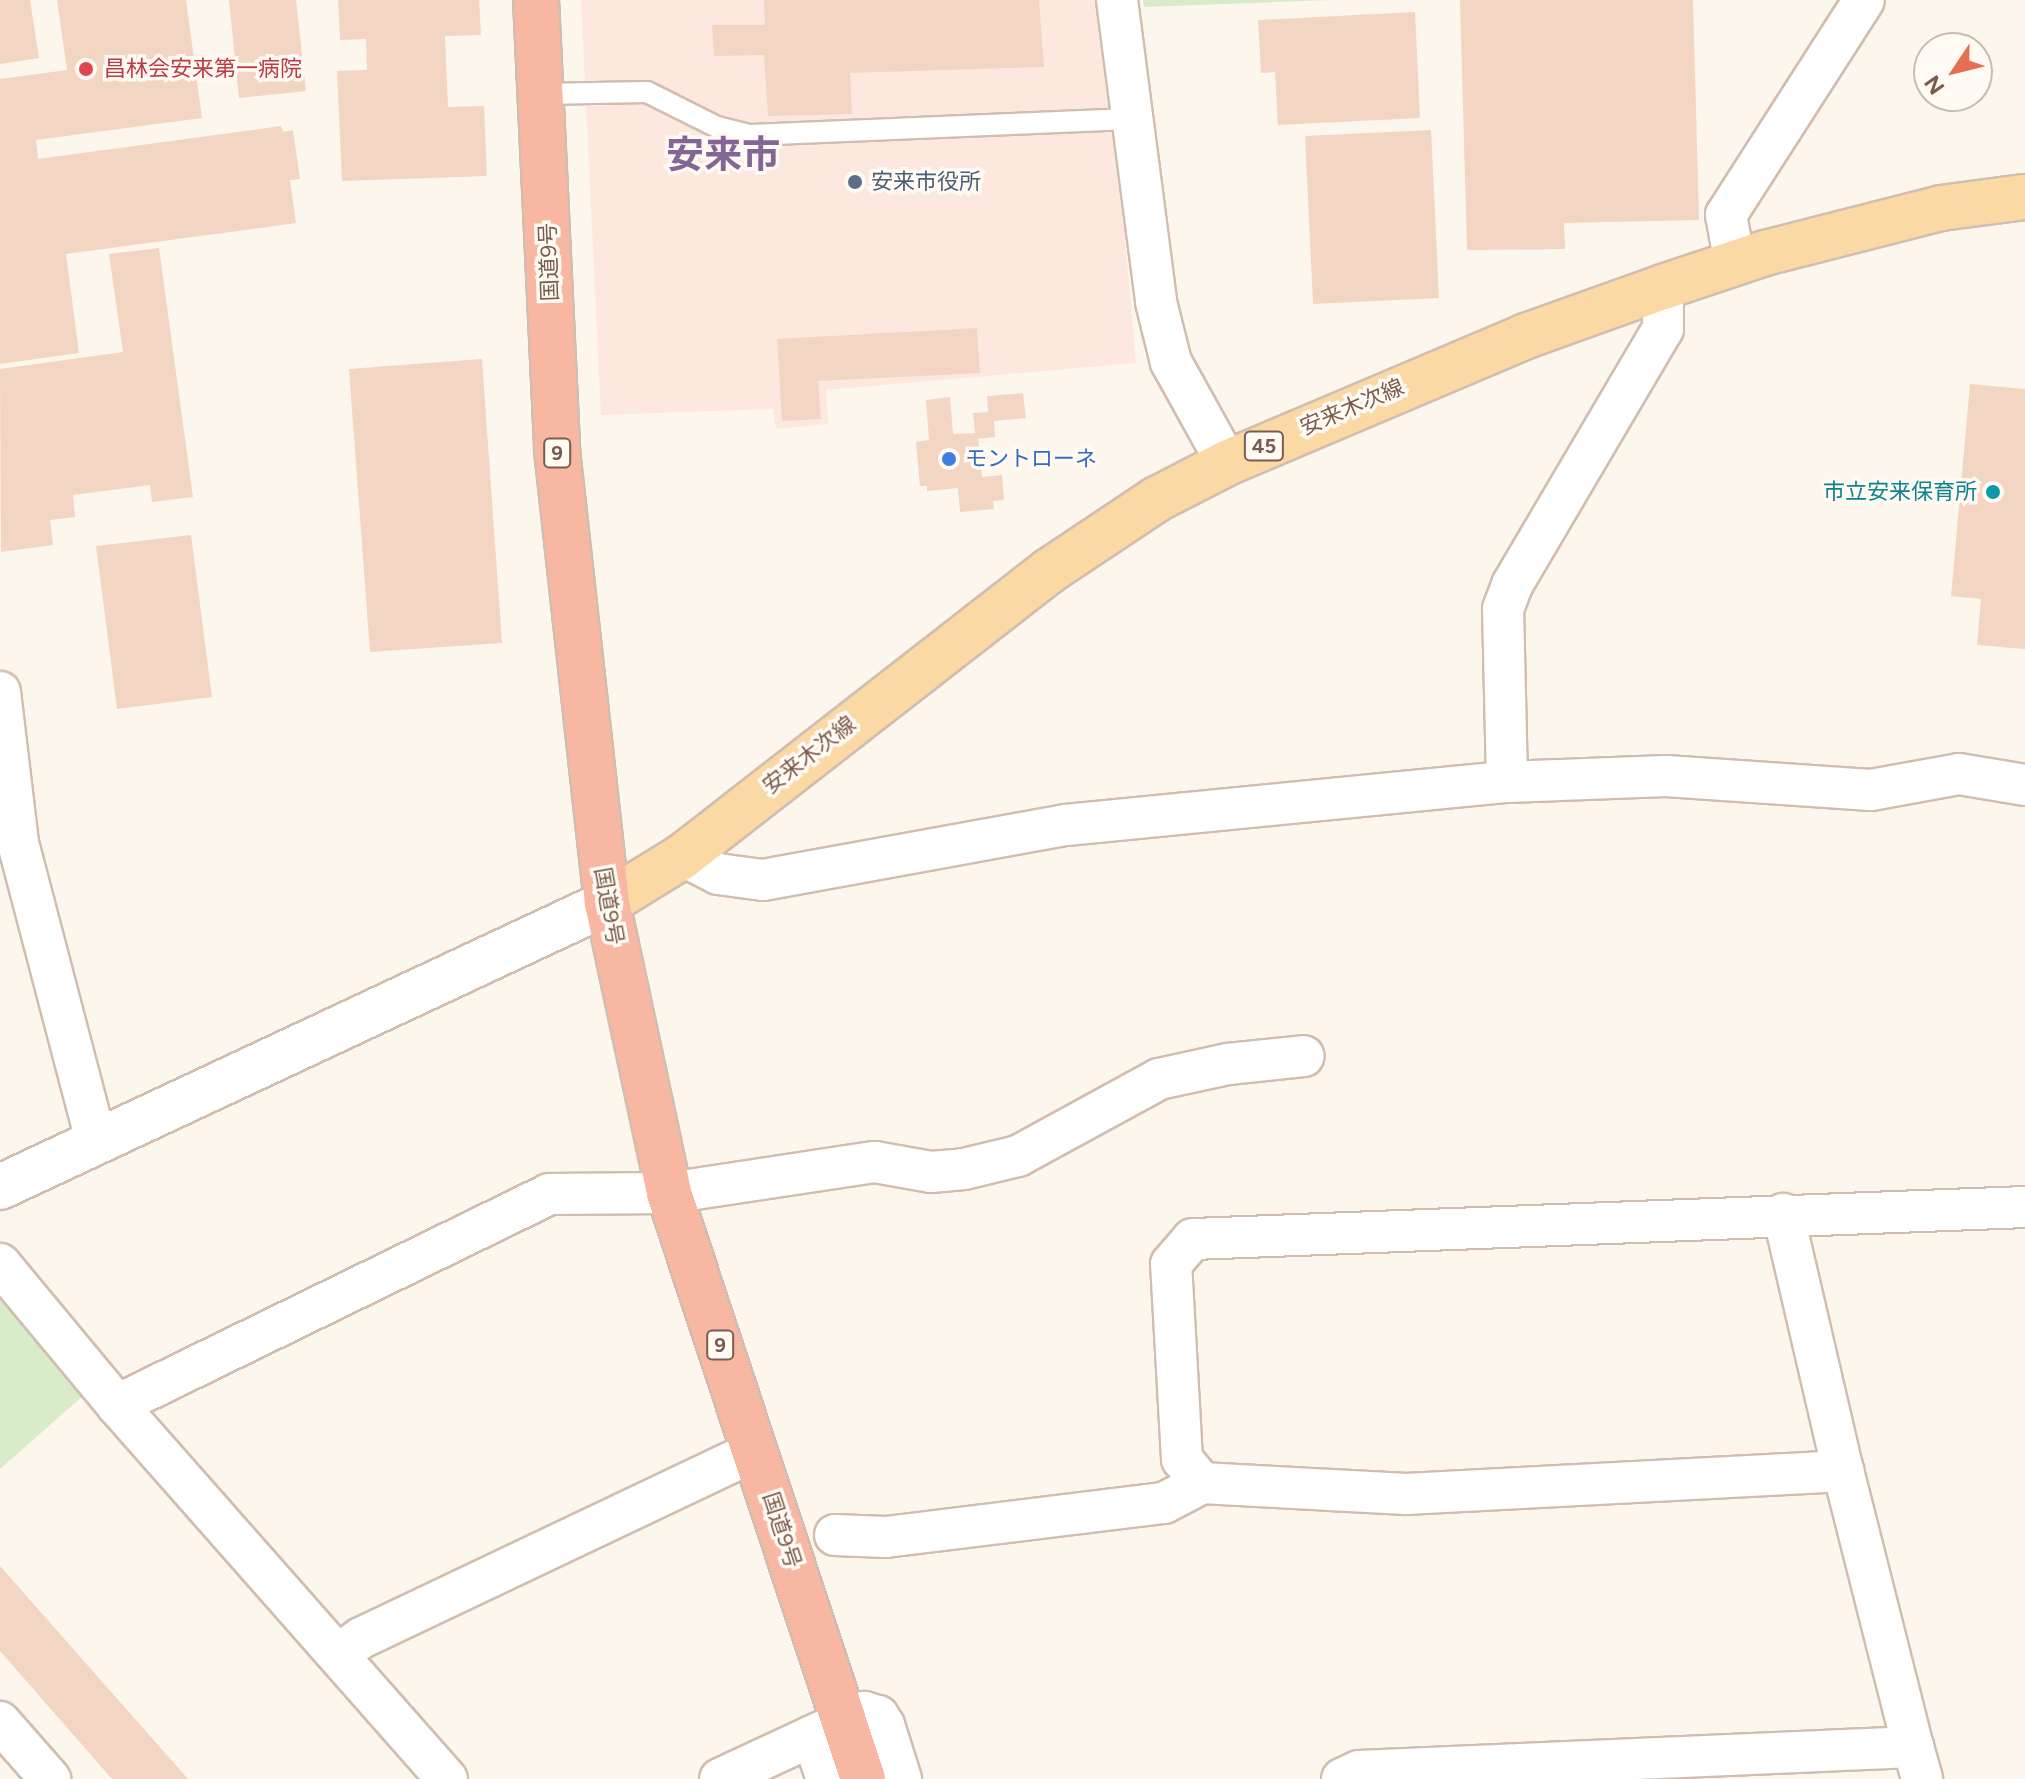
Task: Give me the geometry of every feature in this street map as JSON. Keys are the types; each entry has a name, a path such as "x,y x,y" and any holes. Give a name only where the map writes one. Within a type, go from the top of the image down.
{"highway":[{"name":"国道9号","path":"536,0 557,450 607,903 669,1193 755,1451 828,1728 863,1779"}],"main road":[{"name":"安来木次線","path":"607,903 683,856 1049,571 1157,499 1227,463 1401,386 1735,263 1941,208 2025,197"}],"street":[{"path":"1117,0 1156,302 1171,362 1227,463"},
{"path":"1735,263 1726,215 1864,0"},
{"path":"1507,782 1503,609 1512,585 1663,329 1663,287"},
{"path":"0,692 18,843 96,1141"},
{"path":"683,856 718,874 763,880 1066,825 1507,782 1666,776 1871,790 1959,774 2025,785"},
{"path":"0,1187 607,903"},
{"path":"117,1405 549,1194 669,1193 875,1162 931,1172 964,1169 1018,1156 1159,1079 1228,1064 1304,1056"},
{"path":"1202,1483 1182,1459 1171,1264 1193,1239 2025,1207"},
{"path":"1342,1779 1359,1771 1447,1773 1918,1763 1843,1471 1783,1214"},
{"path":"0,1264 117,1405 447,1779"},
{"path":"339,1654 361,1638 755,1451"},
{"path":"835,1535 886,1537 1164,1503 1202,1483 1407,1494 1843,1471"},
{"path":"720,1779 864,1712 878,1716 901,1779"},
{"path":"0,1722 50,1779"},
{"path":"827,1779 828,1728"}],"lane":[{"path":"541,94 647,92 717,127 749,135 1132,119"}],"shaded area":[{"name":"安来市役所","path":"581,0 1104,0 1136,363 826,390 828,424 776,429 773,409 601,415"}],"green space":[{"path":"1143,0 1331,0 1144,7"},
{"path":"0,1300 84,1395 0,1469"}],"building":[{"path":"0,0 30,0 39,58 0,64"},
{"path":"57,0 186,0 202,118 36,140 38,159 281,126 283,132 293,130 300,179 290,180 296,223 66,254 79,353 0,364 0,79 67,70"},
{"path":"229,0 296,0 306,91 239,98"},
{"path":"338,0 479,0 481,35 445,36 448,107 484,106 487,176 342,181 337,71 367,70 366,39 340,40"},
{"path":"764,0 1039,0 1044,67 850,73 852,114 768,116 764,55 714,56 712,25 765,25"},
{"path":"1460,0 1693,0 1699,220 1564,223 1565,249 1467,250"},
{"path":"1415,12 1420,118 1278,125 1275,72 1261,73 1258,20"},
{"path":"1431,130 1439,298 1313,304 1305,136"},
{"path":"159,248 193,497 152,502 150,485 73,495 75,517 50,520 53,545 1,552 0,369 123,352 109,254"},
{"path":"977,328 980,373 818,381 821,419 782,421 777,339"},
{"path":"482,359 502,643 370,652 349,369"},
{"name":"市立安来保育所","path":"1970,384 2025,389 2025,649 1977,645 1981,599 1951,596"},
{"name":"モントローネ","path":"1023,393 1026,418 994,421 995,437 978,439 982,477 1002,475 1004,500 993,501 994,509 960,512 958,488 927,491 927,486 920,486 916,442 929,440 926,400 950,397 953,434 975,433 973,413 988,412 987,396"},
{"path":"191,535 212,697 117,709 96,546"},
{"path":"0,1566 188,1779 112,1779 0,1651"}],"place":[{"name":"昌林会安来第一病院","path":"86,69"},
{"name":"安来市役所","path":"855,182"},
{"name":"モントローネ","path":"949,459"},
{"name":"市立安来保育所","path":"1993,492"}],"district":[{"name":"安来市","path":"723,156"}]}
